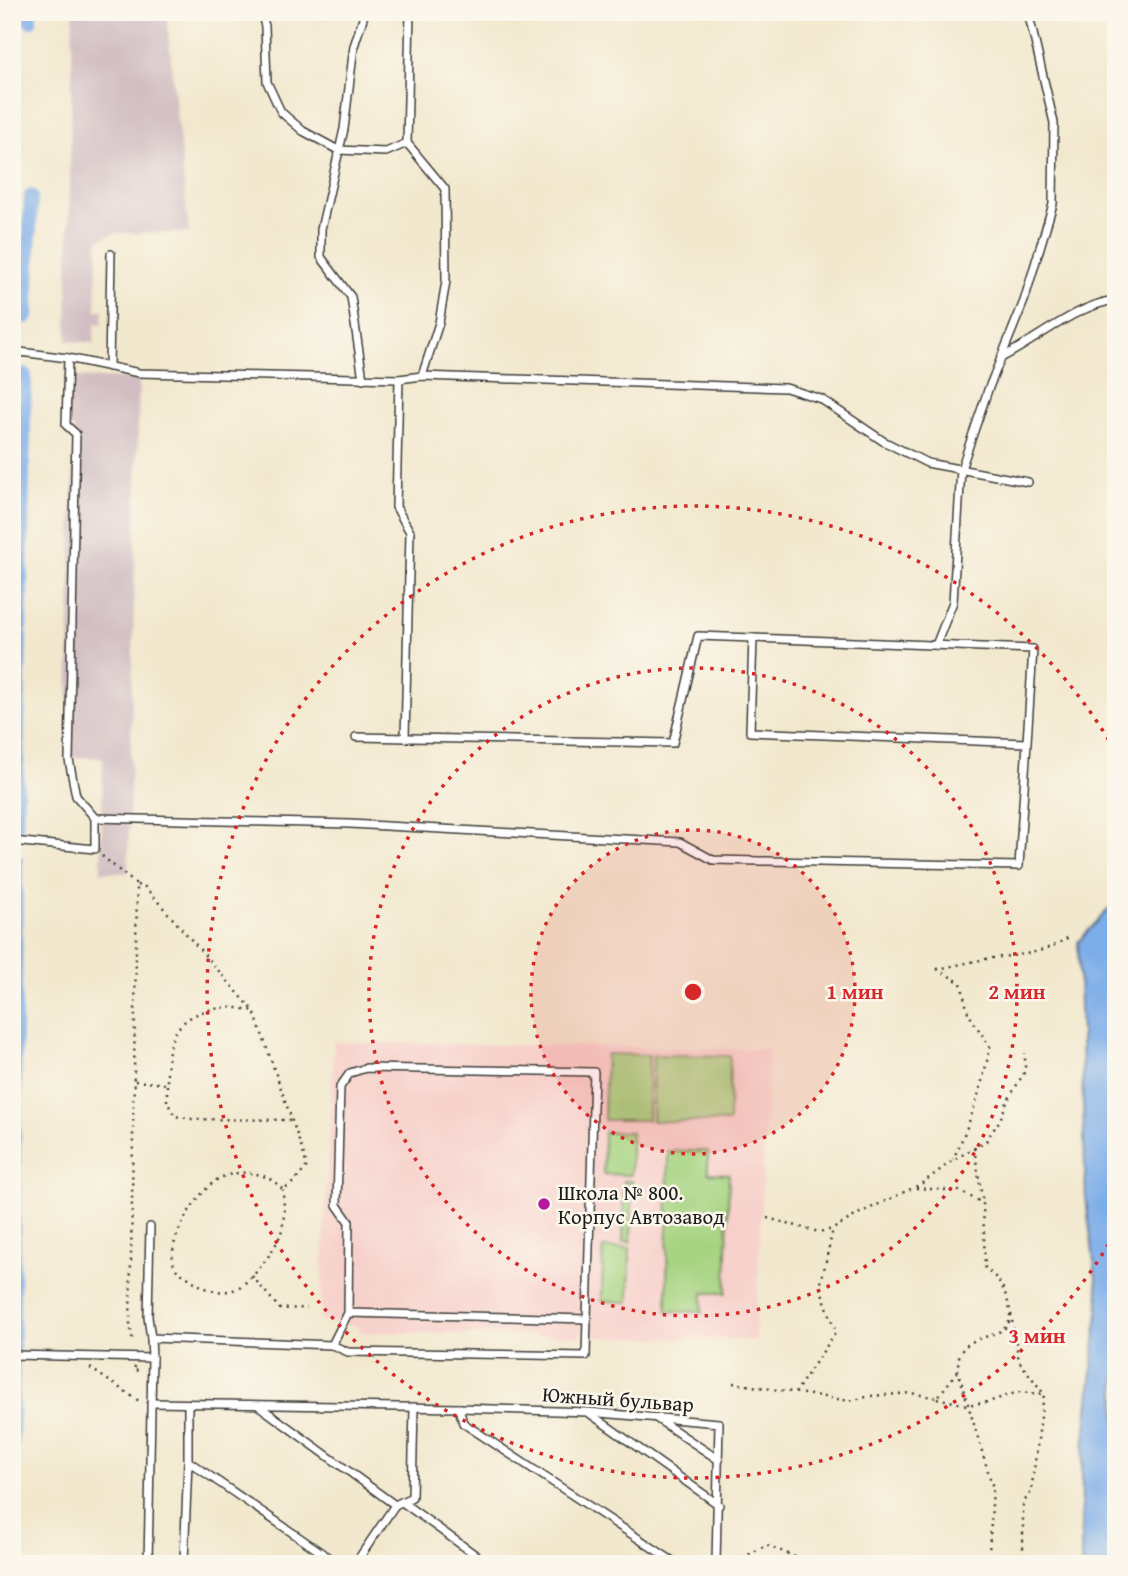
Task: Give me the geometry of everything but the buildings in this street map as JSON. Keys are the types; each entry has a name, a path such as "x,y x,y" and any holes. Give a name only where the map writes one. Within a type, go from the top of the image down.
{"lane":[{"path":"261,12 265,26 267,82 281,112 303,131 338,150 386,152 407,143"},
{"path":"363,379 351,297 321,257 321,229 344,129 354,46 365,12"},
{"path":"410,12 407,143 445,189 446,281 439,323 422,376"},
{"path":"936,645 953,602 961,469 1024,301 1053,204 1054,123 1028,12"},
{"path":"109,367 111,254"},
{"path":"1001,358 1029,344 1084,309 1116,300"},
{"path":"12,351 68,358 139,373 363,379 422,376 786,388 821,399 883,441 927,463 1028,482"},
{"path":"12,841 94,849 95,818 76,796 69,760 76,434 66,425 68,358"},
{"path":"399,379 396,507 410,531 405,738"},
{"path":"95,818 350,824 680,842 713,860 1019,866 1033,649 698,636 673,743 356,737"},
{"path":"753,638 750,732 1027,743"},
{"path":"151,1338 332,1345 348,1352 586,1356 594,1072 366,1068 350,1073 340,1087 337,1205 349,1222 348,1313 332,1345"},
{"path":"148,1564 152,1358 148,1317 150,1227"},
{"path":"348,1313 587,1319"},
{"path":"14,1355 152,1358"},
{"path":"185,1563 188,1404"},
{"name":"Южный бульвар","path":"151,1406 188,1404 459,1408 589,1412 719,1423 716,1564"},
{"path":"258,1406 488,1564"},
{"path":"355,1564 398,1504 412,1496 414,1407"},
{"path":"459,1408 463,1423 677,1564"},
{"path":"589,1412 719,1505"},
{"path":"655,1418 719,1460"},
{"path":"188,1461 338,1564"}],"path":[{"path":"94,849 137,885 145,887 254,1011 305,1158 306,1168 283,1190"},
{"path":"133,1343 130,1323 137,885"},
{"path":"952,1161 969,1126 982,1088 990,1047 968,1013 961,983 937,969 986,959 1027,955 1052,948 1069,937"},
{"path":"254,1011 243,1008 203,1011 183,1022 172,1039 167,1065 167,1102 175,1116 204,1120 292,1120"},
{"path":"767,1218 819,1232 833,1229 914,1188 986,1141 1026,1071 1025,1053"},
{"path":"135,1082 167,1084"},
{"path":"974,1148 983,1203 985,1268 1000,1280 1011,1310 1020,1361 1044,1394 1031,1492 1023,1503 1023,1564"},
{"path":"253,1172 275,1180 283,1190 282,1232 268,1258 236,1289 216,1292 202,1287 176,1269 171,1255 175,1239 199,1196 219,1178 253,1172"},
{"path":"914,1188 959,1191 983,1203"},
{"path":"795,1393 836,1332 820,1287 833,1229"},
{"path":"251,1276 280,1308 307,1308"},
{"path":"992,1564 989,1554 993,1488 958,1371 960,1354 968,1345 1003,1330 1009,1324 1011,1310"},
{"path":"87,1366 151,1406"},
{"path":"937,1398 958,1371"},
{"path":"733,1383 850,1401 870,1396 911,1393 967,1405 988,1402 1018,1392 1044,1394"},
{"path":"730,1564 767,1545 812,1564"},
{"path":"963,1564 989,1554"}],"shaded area":[{"path":"73,12 166,12 189,233 115,233 98,240 96,310 103,310 102,324 95,324 94,343 67,341"},
{"path":"65,377 139,379 128,873 101,872 103,758 67,757 74,428 64,427"},
{"name":"Школа № 800. Корпус Автозавод","path":"334,1042 769,1049 755,1340 595,1337 594,1333 580,1332 580,1336 360,1332 359,1327 320,1320"}],"green space":[{"path":"606,1054 649,1055 648,1120 604,1120"},
{"path":"653,1055 730,1056 729,1122 652,1121"},
{"path":"604,1132 631,1132 631,1175 603,1174"},
{"path":"668,1151 708,1151 708,1173 729,1174 726,1293 703,1293 702,1312 667,1311"},
{"path":"624,1181 632,1181 631,1242 623,1242"},
{"path":"603,1248 630,1248 629,1302 602,1301"}],"water":[{"path":"1116,901 1116,1564 1081,1564 1082,1469 1099,1301 1086,1200 1078,942"}],"waterway":[{"path":"30,12 30,21"},
{"path":"27,317 31,196"},
{"path":"16,826 25,375"},
{"path":"12,1441 16,861"}],"place":[{"name":"Школа № 800. Корпус Автозавод","path":"544,1204"}]}
